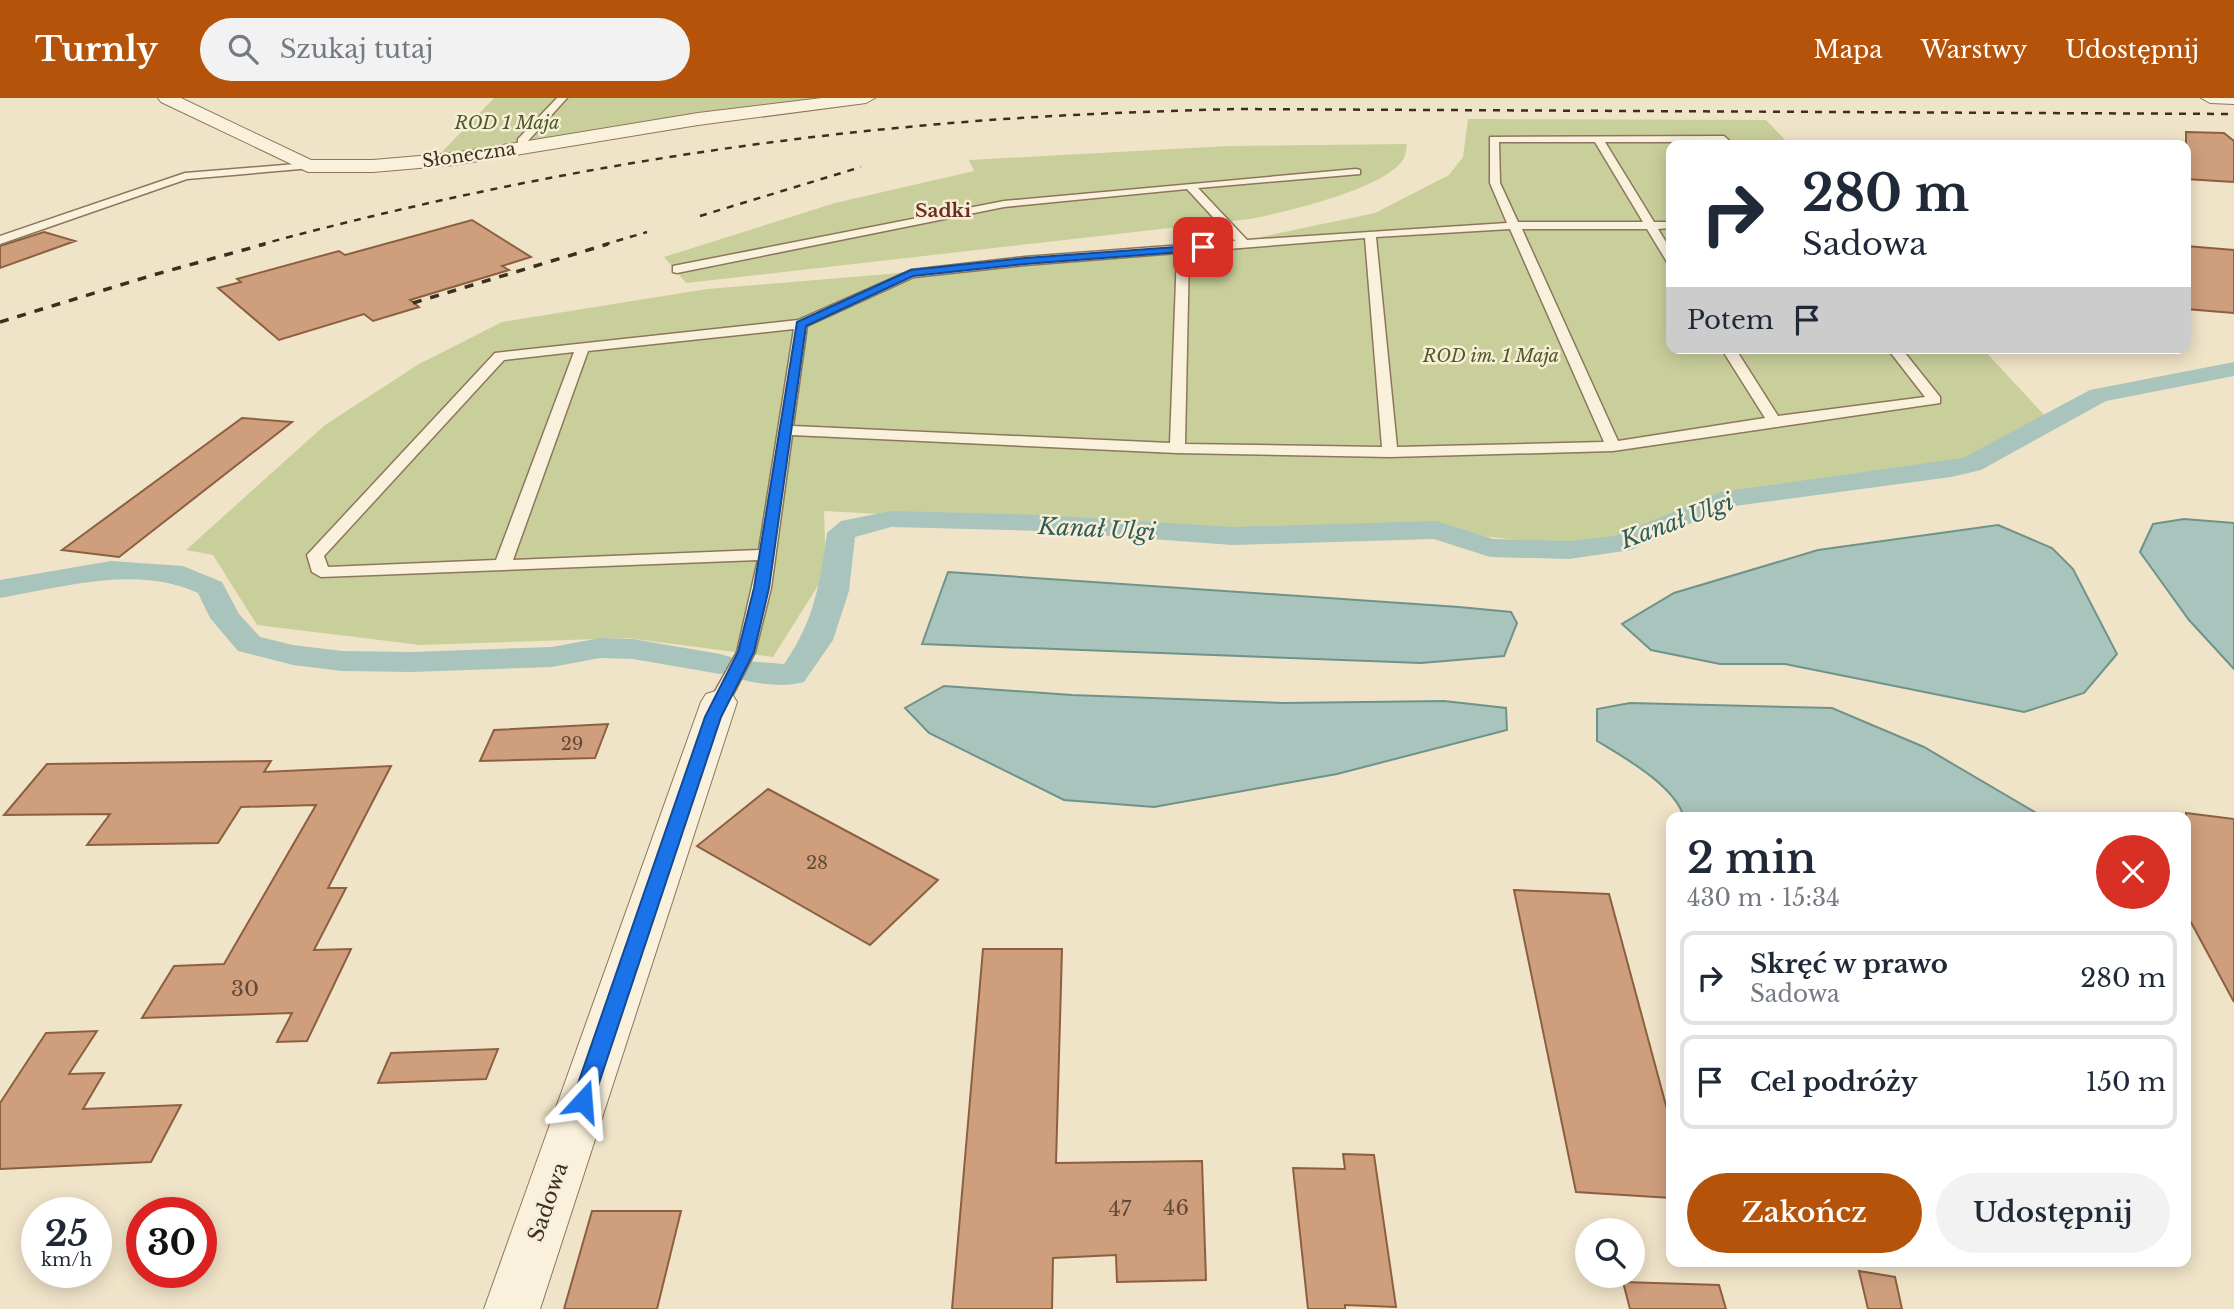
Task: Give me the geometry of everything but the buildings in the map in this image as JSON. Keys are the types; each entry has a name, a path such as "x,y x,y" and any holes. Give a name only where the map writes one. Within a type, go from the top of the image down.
{"street":[{"name":"Słoneczna","path":"167,98 307,166 373,166 454,159 698,119 866,98"},
{"path":"2210,98 2234,99"},
{"name":"Sadowa","path":"512,1309 719,702"}],"lane":[{"path":"522,148 522,141 562,98"},
{"path":"1614,446 1495,183 1494,139 1725,140"},
{"path":"1598,139 1666,251"},
{"path":"0,240 185,177 223,171 307,166"},
{"path":"677,269 1004,204 1356,172"},
{"path":"1190,185 1244,244"},
{"path":"766,555 321,572 315,555 500,356 801,324 911,274 1025,261 1370,234 1514,226 1666,225"},
{"path":"1370,234 1390,452"},
{"path":"1177,449 1183,249"},
{"name":"Sadowa","path":"719,702 746,652 762,588 801,324"},
{"path":"503,565 583,347"},
{"path":"1732,354 1774,421"},
{"path":"785,429 1177,449 1390,452 1614,446 1935,400 1899,354"}],"green space":[{"name":"ROD 1 Maja","path":"494,98 847,98 438,156"},
{"name":"ROD im. 1 Maja","path":"1468,119 1766,120 1785,140 1666,140 1666,354 1988,354 2046,417 1961,463 1712,496 1628,539 1586,546 1404,529 1231,533 824,511 826,573 773,657 627,638 420,645 257,625 213,555 186,550 325,425 419,364 502,322 707,289 888,274 1011,260 1266,245 1261,237 1375,213 1449,175 1463,157"},
{"path":"1407,144 1403,160 1392,171 1375,181 1332,198 1250,219 686,283 664,257 835,203 974,171 969,160 1228,146"}],"water":[{"path":"2184,519 2234,523 2234,669 2189,620 2140,552 2153,524"},
{"path":"1998,525 2052,548 2073,569 2117,654 2084,693 2024,712 1785,664 1720,664 1651,650 1622,624 1674,593 1818,550"},
{"path":"948,572 1459,607 1511,612 1517,623 1504,656 1421,663 922,644"},
{"path":"944,686 1072,695 1284,703 1444,701 1506,708 1507,730 1337,774 1154,807 1064,800 929,733 905,708"},
{"path":"1630,703 1832,708 1924,747 2034,812 1682,812 1659,783 1597,741 1597,709"}],"waterway":[{"name":"Kanał Ulgi","path":"747,671 793,675 817,640 834,591 841,533 851,527 891,519 1043,523 1233,536 1436,530 1490,548 1569,550 1621,544 1721,500 1972,464 2099,395 2234,369"},
{"path":"0,589 111,570 183,575 211,588 225,618 249,644 293,655 342,661 411,662 552,657 600,648 633,649 720,664"}],"railway":[{"path":"259,245 421,205 586,171 835,134 997,120 1234,109 2234,114"},
{"path":"700,216 861,167"},
{"path":"603,245 647,232"},
{"path":"0,322 265,244"},
{"path":"413,303 608,244"}],"district":[{"name":"Sadki","path":"943,210"}],"route":[{"path":"583,1101 713,717 746,652 762,588 801,324 911,274 1025,261 1203,247"}]}
